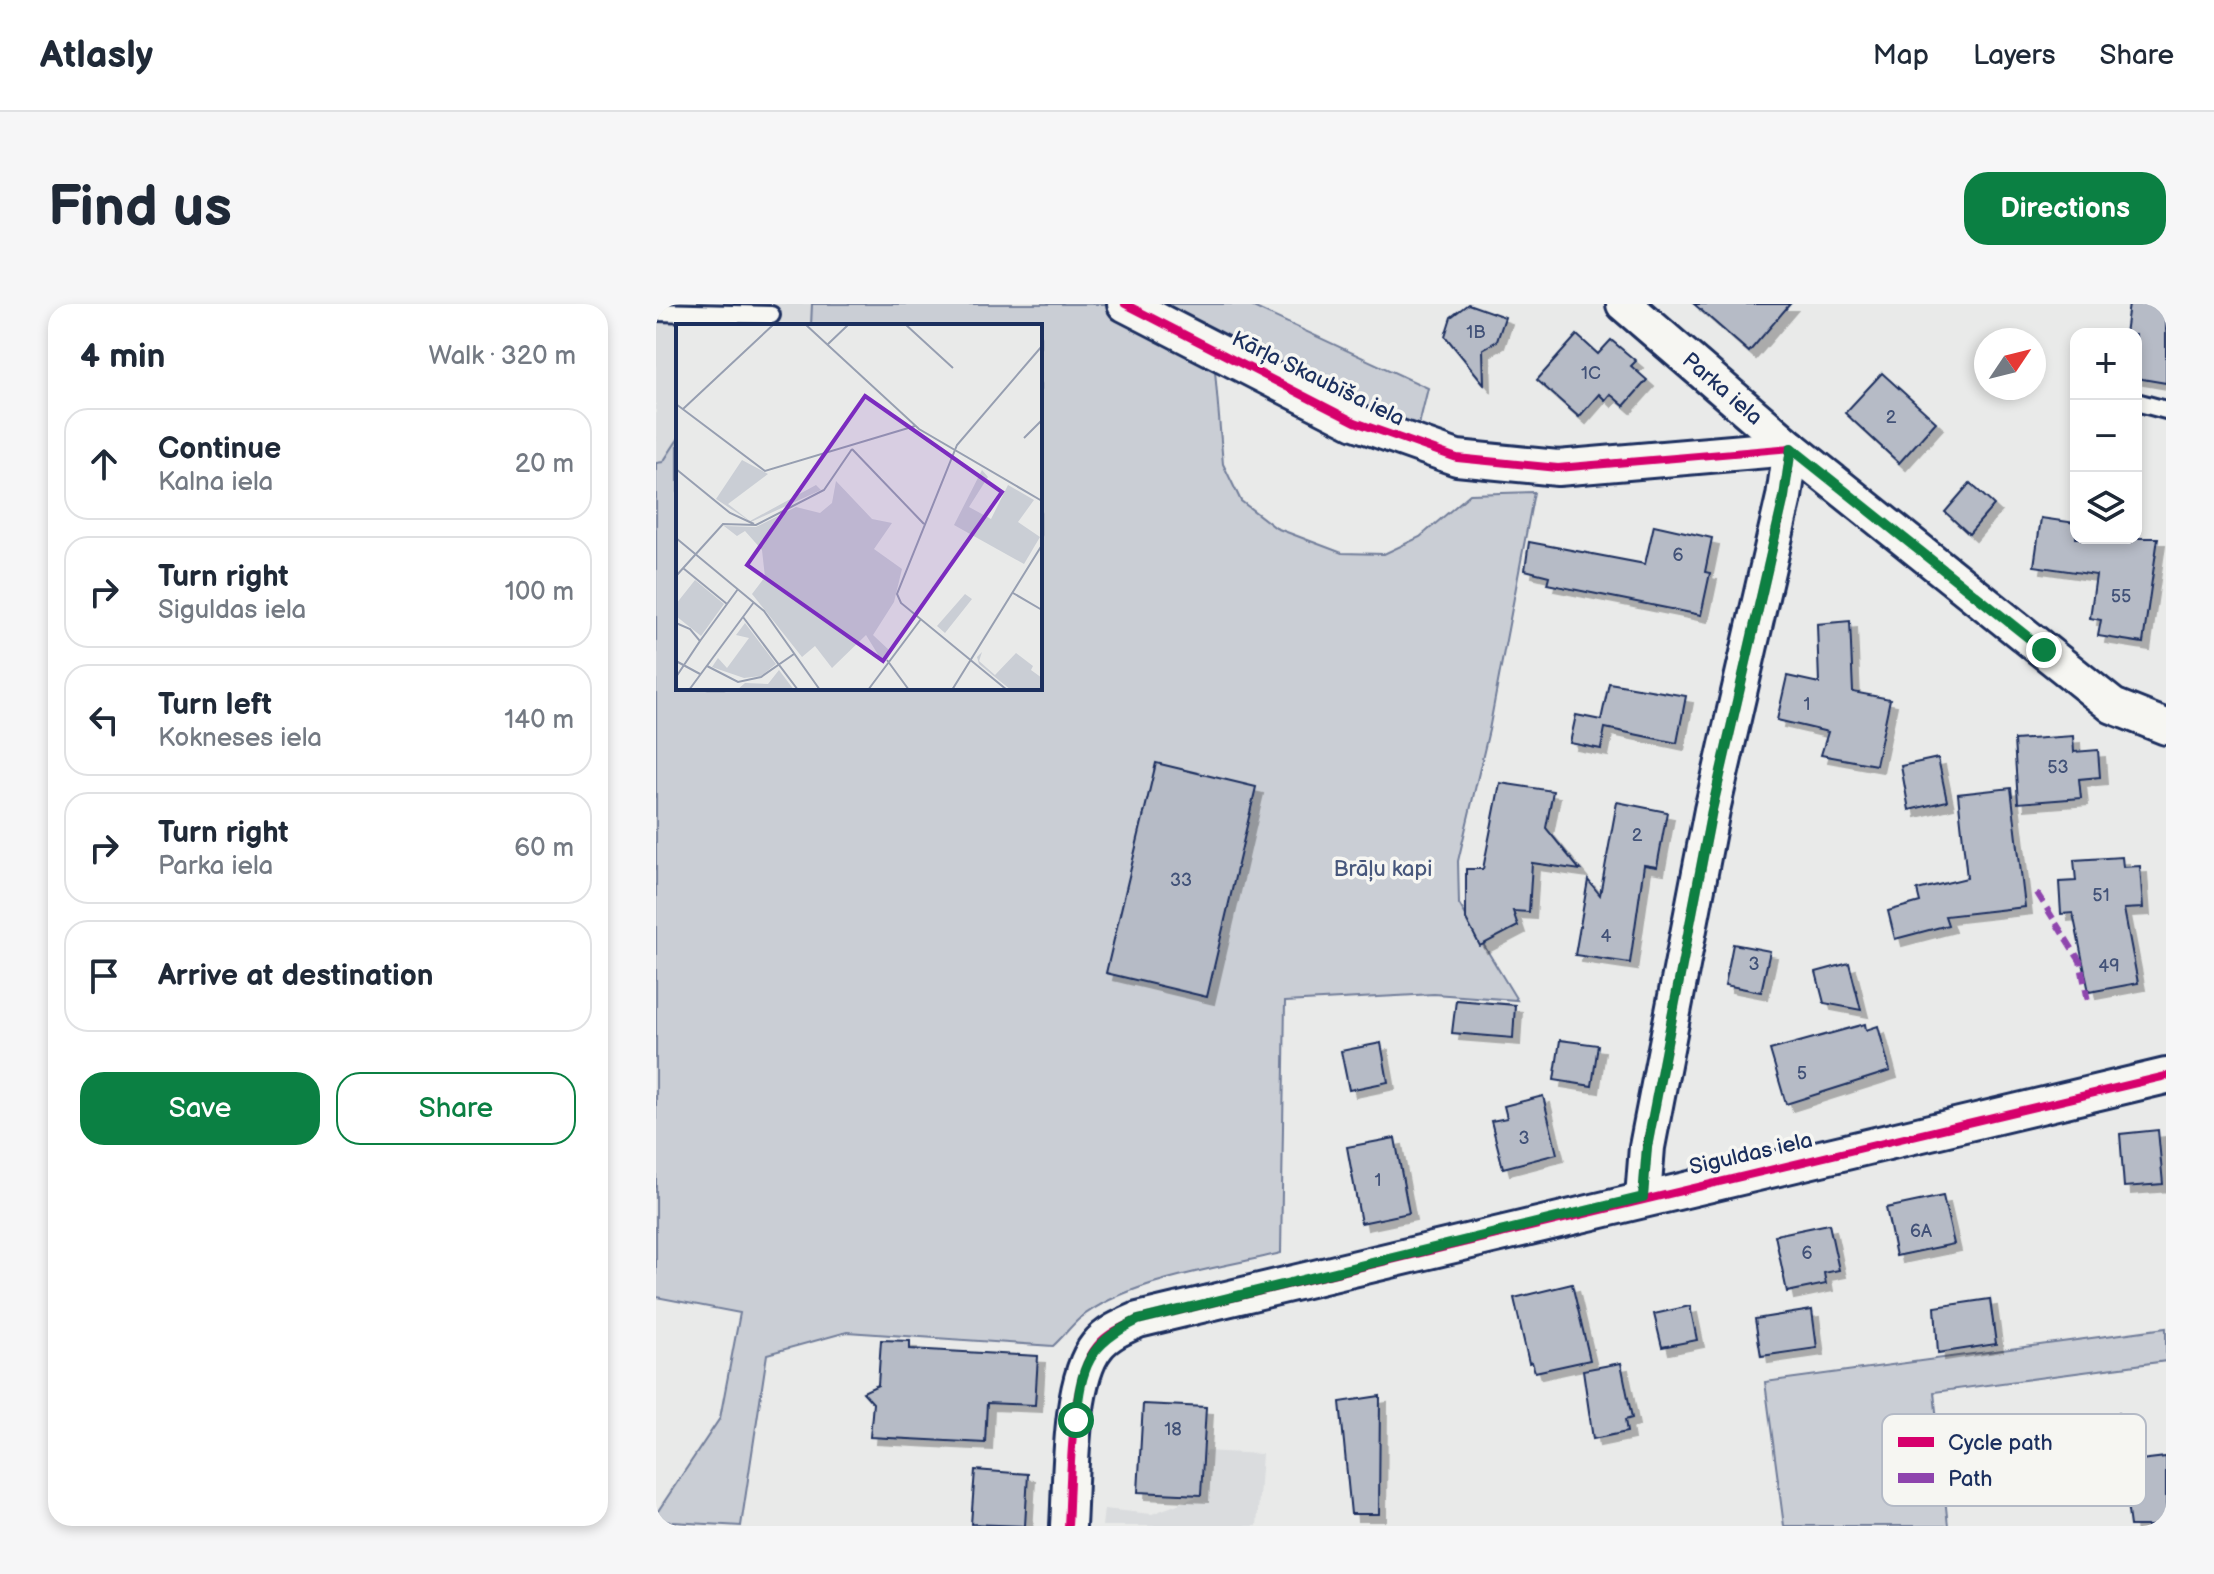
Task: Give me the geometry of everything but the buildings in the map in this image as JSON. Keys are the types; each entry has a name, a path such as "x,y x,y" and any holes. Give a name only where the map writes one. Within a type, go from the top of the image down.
{"street":[{"name":"Kārļa Skaubīša iela","path":"1125,304 1355,422 1457,458 1558,468 1791,448"},
{"name":"Parka iela","path":"1624,304 1791,448 2113,706 2166,727"},
{"path":"1643,1197 1647,1147 1710,824 1784,497 1791,448"},
{"name":"Siguldas iela","path":"1068,1526 1079,1389 1086,1363 1098,1344 1113,1332 1138,1320 1643,1197 2166,1076"}],"lane":[{"path":"656,312 771,315"},
{"path":"2142,404 2166,410"}],"shaded area":[{"path":"656,304 812,304 811,324 676,324 676,442 663,462 656,463"},
{"path":"1204,1451 1262,1454 1257,1526 1102,1526 1104,1509 1152,1514 1201,1495"}],"green space":[{"name":"Brāļu kapi","path":"812,304 1105,304 1214,359 1223,464 1241,501 1276,528 1342,553 1384,554 1420,537 1470,494 1534,492 1489,730 1458,861 1459,904 1517,1000 1434,994 1285,1002 1281,1253 1149,1284 1123,1294 1079,1319 1053,1346 847,1332 767,1354 741,1526 656,1521 656,1514 720,1418 740,1313 656,1297 656,463 663,462 676,442 676,690 1042,690 1042,324 811,324"},
{"path":"1159,304 1247,304 1428,388 1417,433 1380,420"},
{"path":"2166,1328 2166,1361 1934,1392 1936,1414 1882,1414 1882,1506 1946,1506 1948,1526 1784,1526 1765,1382"}],"marked path":[{"path":"2037,893 2080,961 2088,1001 2091,1001"}],"cycle path":[{"path":"1125,304 1355,422 1457,458 1558,468 1791,448 1784,497 1712,810 1647,1147 1643,1197"},
{"path":"1068,1526 1073,1432 1081,1382 1097,1346 1116,1330 1138,1320 2166,1076"}],"route":[{"path":"1076,1420 1079,1389 1086,1363 1098,1344 1138,1320 1643,1197 1647,1147 1712,810 1784,497 1791,448 2044,650"}]}
